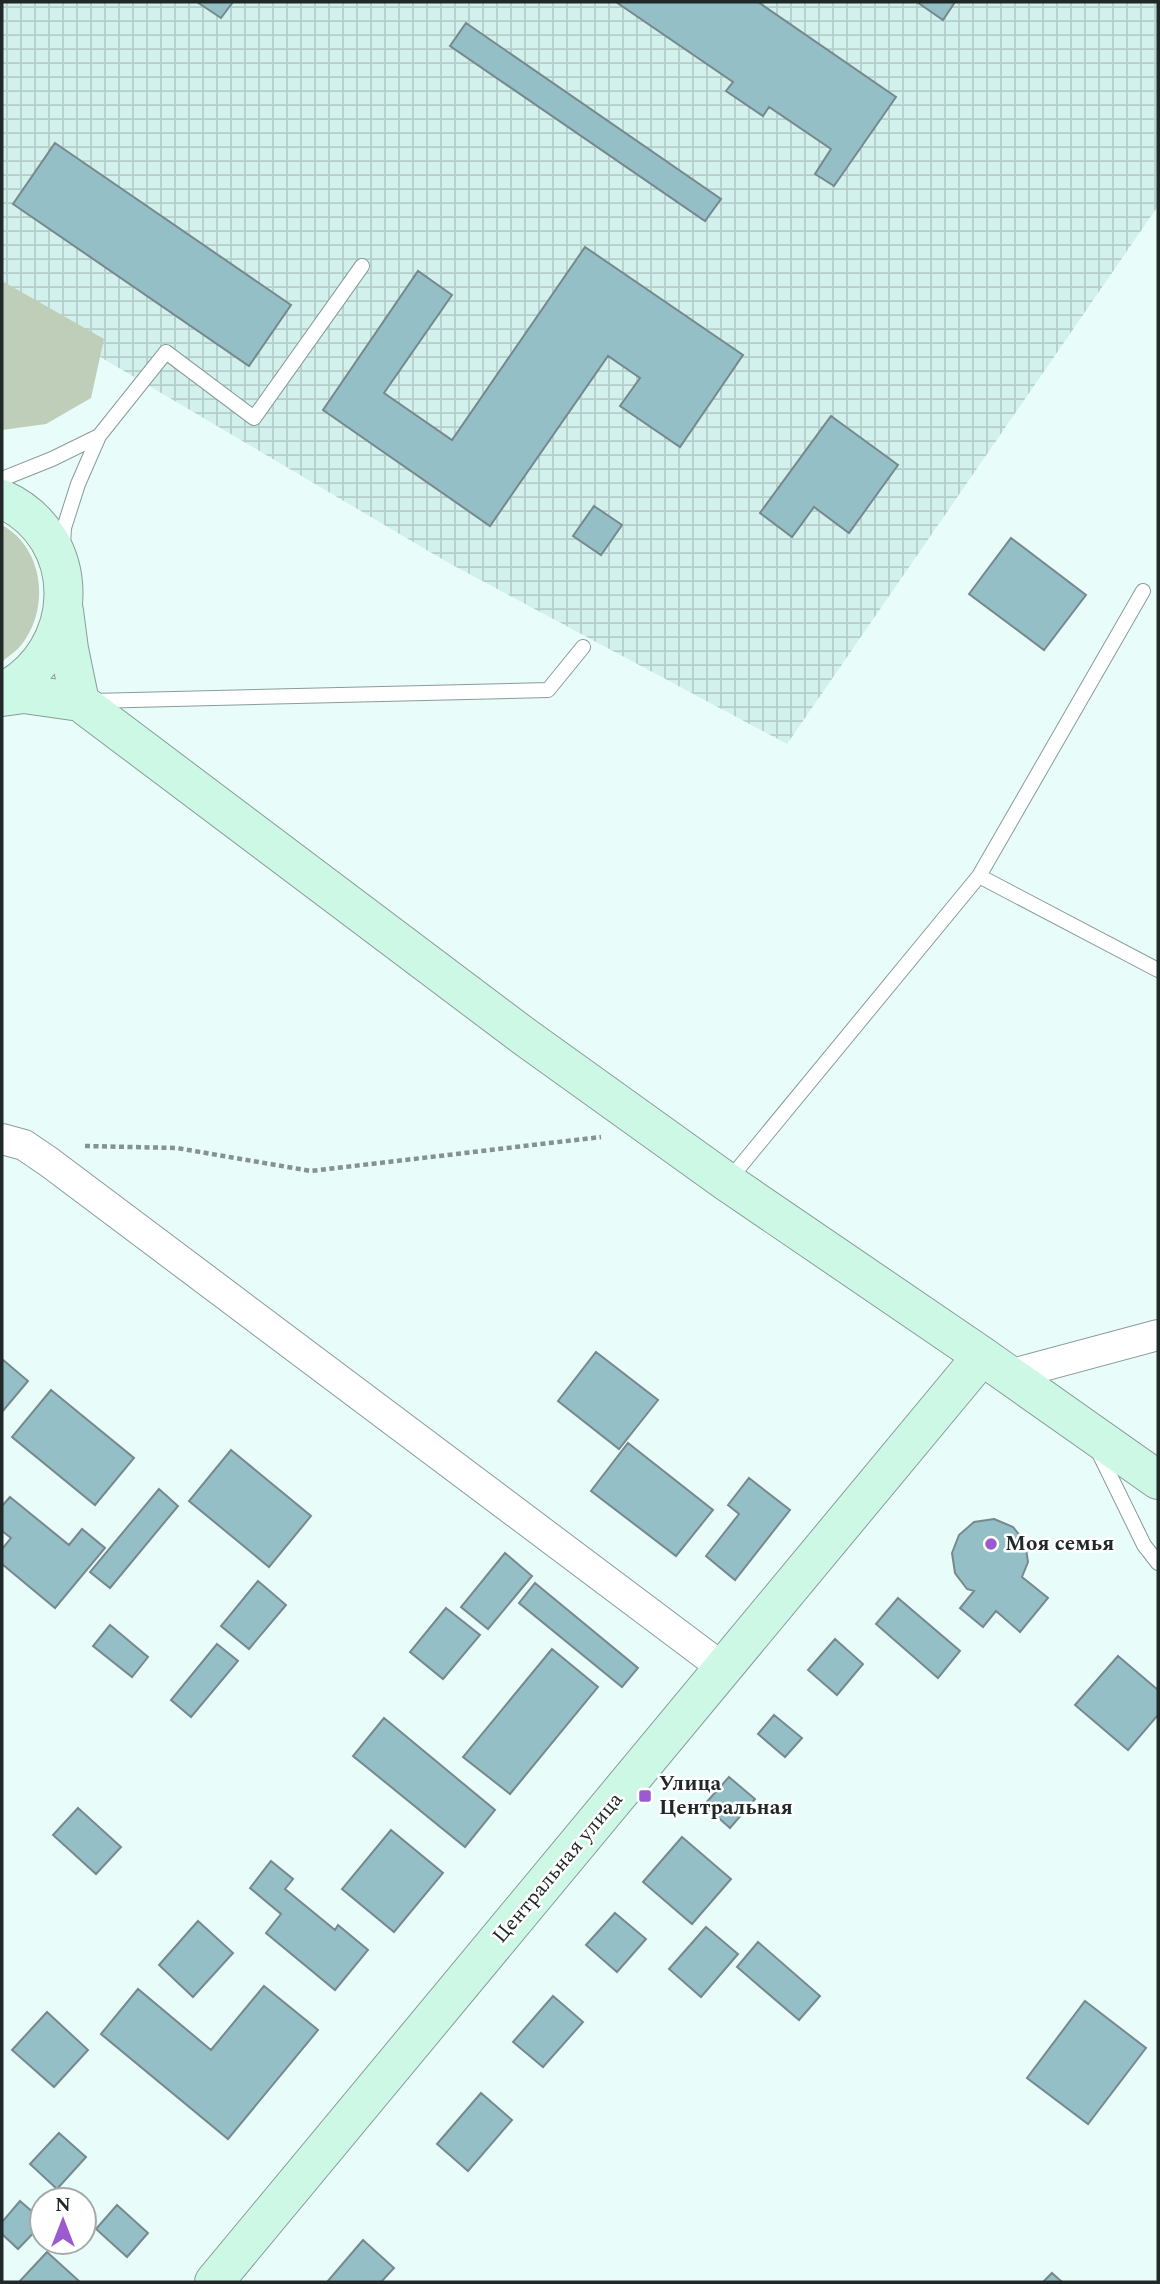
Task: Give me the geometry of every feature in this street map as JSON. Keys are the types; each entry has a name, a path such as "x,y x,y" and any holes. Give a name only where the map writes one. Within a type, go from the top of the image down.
{"street":[{"path":"2,499 20,510 43,532 58,560 69,649 80,702"},
{"path":"2,694 25,678 47,653 60,624 63,591"},
{"path":"2,694 24,694 80,702 525,1037 727,1182 1158,1480"},
{"path":"13,1142 723,1668"},
{"path":"996,1366 1158,1335"},
{"name":"Центральная улица","path":"215,2282 723,1668 996,1366"}],"lane":[{"path":"63,591 64,528 78,484 99,436 166,352 254,418 362,266"},
{"path":"2,479 99,436"},
{"path":"727,1182 979,876 1143,591"},
{"path":"80,702 548,690 583,647"},
{"path":"979,876 1158,970"},
{"path":"1088,1432 1144,1545 1158,1563"}],"path":[{"path":"13,1142 177,1148 311,1171 602,1137"}],"shaded area":[{"path":"2,2 1158,2 1158,206 787,744 447,562 75,342 2,293"}],"green space":[{"path":"2,281 104,339 91,398 46,424 2,430"},
{"path":"2,525 16,535 27,548 34,563 39,597 31,629 20,647 2,662"}],"building":[{"path":"197,2 233,2 221,18"},
{"path":"616,2 758,2 896,97 834,186 815,174 831,149 769,107 763,116 726,91 733,82"},
{"path":"917,2 955,2 943,20"},
{"path":"466,23 721,199 705,221 450,46"},
{"path":"55,143 291,305 249,366 13,204"},
{"path":"585,247 743,355 680,447 620,406 640,378 608,356 490,526 323,410 418,271 452,295 384,393 452,440"},
{"path":"831,416 898,465 849,533 814,507 792,537 760,513"},
{"path":"594,506 622,525 601,555 573,536"},
{"path":"1011,538 1086,595 1044,650 969,594"},
{"path":"596,1352 658,1400 619,1449 558,1401"},
{"path":"2,1359 28,1381 2,1412"},
{"path":"51,1390 134,1458 95,1505 12,1437"},
{"path":"628,1443 713,1510 676,1556 591,1491"},
{"path":"231,1450 311,1516 269,1567 189,1501"},
{"path":"749,1478 790,1510 735,1580 706,1556 739,1514 728,1505"},
{"path":"159,1489 178,1506 110,1588 90,1572"},
{"path":"10,1497 69,1545 82,1529 105,1548 55,1608 2,1564 2,1549 11,1538 2,1531 2,1506"},
{"path":"994,1519 1013,1527 1025,1542 1028,1562 1022,1577 1048,1598 1020,1632 996,1611 983,1627 960,1608 974,1591 967,1589 955,1573 952,1553 959,1535 974,1522"},
{"path":"505,1553 532,1576 488,1629 461,1607"},
{"path":"258,1581 286,1605 249,1649 221,1626"},
{"path":"535,1583 638,1668 622,1687 519,1603"},
{"path":"898,1598 960,1651 938,1678 876,1624"},
{"path":"446,1608 480,1635 443,1679 410,1652"},
{"path":"110,1625 148,1657 132,1677 93,1646"},
{"path":"835,1639 863,1664 837,1695 808,1670"},
{"path":"217,1644 238,1661 191,1717 171,1700"},
{"path":"552,1649 598,1687 510,1794 463,1757"},
{"path":"1118,1656 1158,1690 1158,1715 1128,1750 1075,1705"},
{"path":"774,1715 802,1738 785,1757 758,1734"},
{"path":"384,1718 495,1810 465,1847 353,1756"},
{"path":"729,1777 755,1799 730,1828 704,1805"},
{"path":"78,1808 121,1847 96,1874 53,1835"},
{"path":"391,1830 443,1873 394,1932 342,1889"},
{"path":"682,1837 731,1879 692,1924 643,1882"},
{"path":"271,1861 293,1879 285,1889 335,1930 338,1925 368,1950 335,1990 266,1933 281,1914 250,1888"},
{"path":"615,1913 646,1939 617,1972 586,1945"},
{"path":"198,1921 233,1953 193,1997 159,1965"},
{"path":"706,1927 738,1954 701,1997 669,1969"},
{"path":"758,1942 820,1996 799,2020 737,1967"},
{"path":"264,1986 318,2030 228,2139 101,2034 138,1989 211,2050"},
{"path":"553,1996 583,2022 543,2067 513,2042"},
{"path":"1085,2001 1146,2048 1088,2124 1027,2078"},
{"path":"47,2012 88,2050 54,2087 12,2050"},
{"path":"481,2093 512,2120 468,2171 437,2144"},
{"path":"59,2133 86,2157 60,2186 54,2186 30,2164"},
{"path":"20,2201 28,2208 28,2239 18,2249 2,2234 2,2222"},
{"path":"117,2205 148,2233 127,2257 98,2231 98,2227"},
{"path":"363,2240 394,2268 381,2282 327,2282"},
{"path":"43,2256 51,2256 80,2282 19,2282"},
{"path":"1052,2273 1062,2282 1043,2282"}],"place":[{"name":"Моя семья","path":"991,1544"},
{"name":"Улица Центральная","path":"645,1796"}]}
